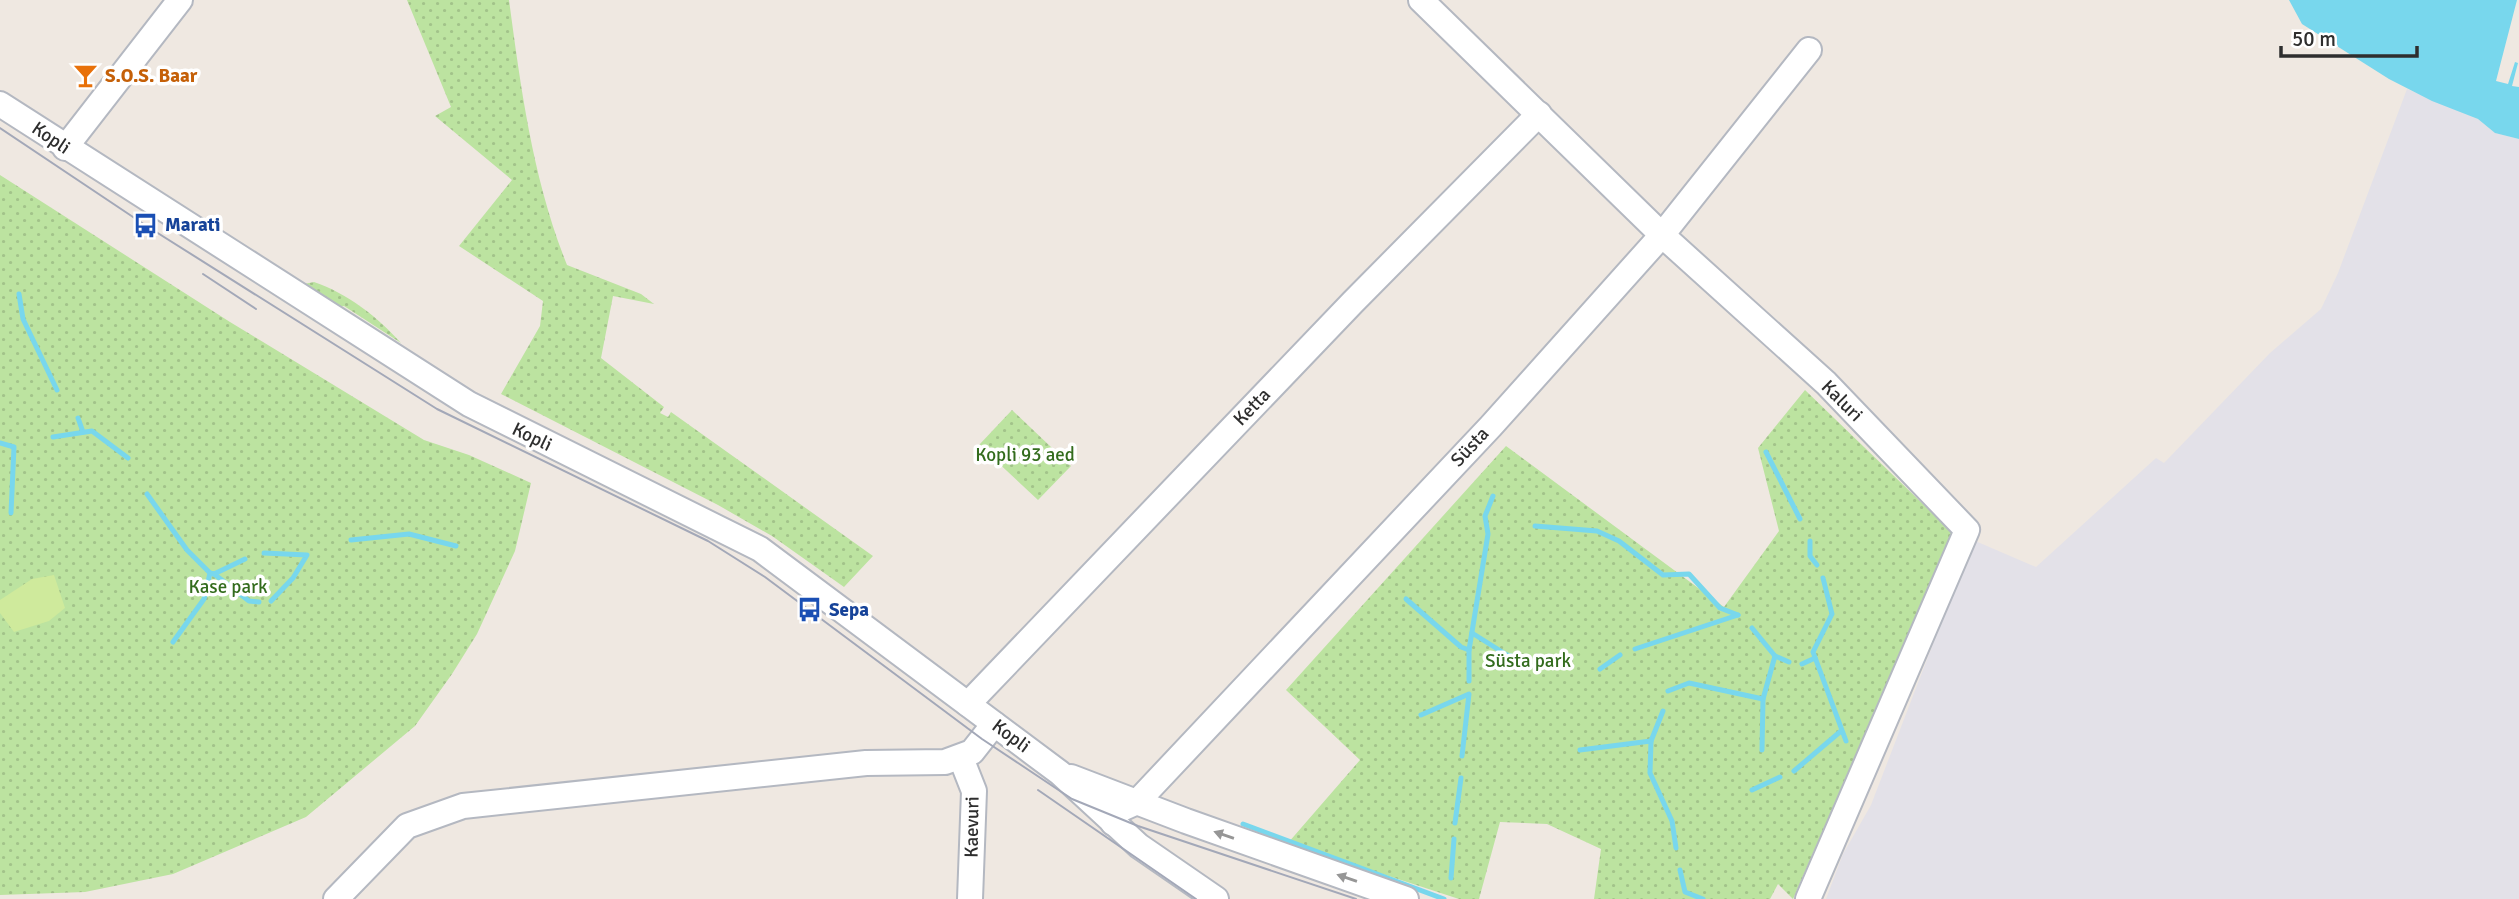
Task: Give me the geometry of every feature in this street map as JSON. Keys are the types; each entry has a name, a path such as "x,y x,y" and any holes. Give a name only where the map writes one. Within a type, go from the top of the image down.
{"street":[{"path":"65,148 180,0"},
{"name":"Kaluri","path":"1421,0 1662,235 1826,383 1968,530 1808,899"},
{"name":"Süsta","path":"1113,823 1117,811 1137,802 1491,426 1662,235 1809,50"},
{"name":"Kopli","path":"0,104 418,374 520,432 760,549 1060,773 1139,846 1216,899"},
{"name":"Ketta","path":"968,704 1358,296 1539,114"},
{"path":"336,899 407,826 463,806 766,772 866,763 945,762 972,752 994,724"},
{"name":"Kaevuri","path":"961,758 974,791 970,899"},
{"name":"Kopli","path":"1060,773 1406,899"}],"shaded area":[{"path":"2407,89 2478,119 2495,133 2519,139 2519,899 1826,899 1843,854 1871,805 1973,540 2036,567 2156,458 2164,463 2270,353 2321,309 2338,273"}],"green space":[{"path":"407,0 509,0 537,168 567,265 641,294 654,304 613,296 601,358 664,407 660,413 668,417 671,412 873,556 844,587 772,536 718,505 501,394 540,326 543,301 459,246 512,180 435,116 451,107"},
{"name":"Kase park","path":"0,175 230,322 424,440 469,455 531,483 515,551 477,634 415,726 306,817 173,874 85,892 0,895"},
{"path":"314,282 362,307 401,343 344,306 333,308 305,288 304,284"},
{"name":"Süsta park","path":"1805,390 1953,533 1793,899 1778,884 1770,899 1594,899 1601,849 1547,824 1500,822 1479,899 1459,899 1288,843 1360,760 1286,690 1506,446 1724,607 1779,531 1758,448"},
{"name":"Kopli 93 aed","path":"1012,410 1071,466 1038,500 979,445"},
{"path":"54,575 65,608 49,621 14,632 0,613 0,600 32,579"}],"water":[{"path":"2289,0 2519,0 2519,139 2495,133 2478,119 2432,101 2389,79 2302,24"}],"pier":[{"path":"2517,0 2519,87 2512,86 2518,63 2515,62 2508,84 2496,81"}],"waterway":[{"path":"19,294 23,319 57,390"},
{"path":"78,418 83,432"},
{"path":"53,437 92,431 128,458"},
{"path":"0,443 14,447 11,513"},
{"path":"1766,452 1800,519"},
{"path":"147,494 187,550 210,573 214,574 245,559"},
{"path":"1469,681 1469,650 1488,534 1485,516 1493,496"},
{"path":"1535,526 1597,531 1619,541 1663,575 1689,574 1720,608 1738,615"},
{"path":"351,540 409,534 456,546"},
{"path":"1810,541 1810,556 1817,565"},
{"path":"264,553 307,555 293,578 271,601"},
{"path":"173,642 204,599 210,573"},
{"path":"214,574 249,601 259,602"},
{"path":"1823,578 1832,614 1813,652 1846,741"},
{"path":"1406,599 1461,647 1469,650"},
{"path":"1635,649 1738,615"},
{"path":"1752,628 1775,656 1789,662"},
{"path":"1472,633 1507,655 1529,661"},
{"path":"1600,669 1620,655"},
{"path":"1762,750 1763,699 1775,656"},
{"path":"1802,664 1815,658"},
{"path":"1668,691 1689,683 1763,699"},
{"path":"1421,715 1469,694 1462,756"},
{"path":"1663,711 1651,741 1650,773 1672,821 1676,848"},
{"path":"1794,771 1841,731"},
{"path":"1580,750 1651,741"},
{"path":"1752,790 1780,777"},
{"path":"1455,823 1461,778"},
{"path":"1243,824 1444,899"},
{"path":"1451,878 1454,839"},
{"path":"1680,870 1685,892 1703,899"}],"tram line":[{"path":"0,128 145,225 437,409 708,541 765,577 982,739 1072,799 1138,826 1356,899"},
{"path":"203,274 256,309"},
{"path":"1038,790 1196,899"}],"place":[{"name":"S.O.S. Baar","path":"85,76"},
{"name":"Marati","path":"145,225"},
{"name":"Sepa","path":"809,610"}]}
